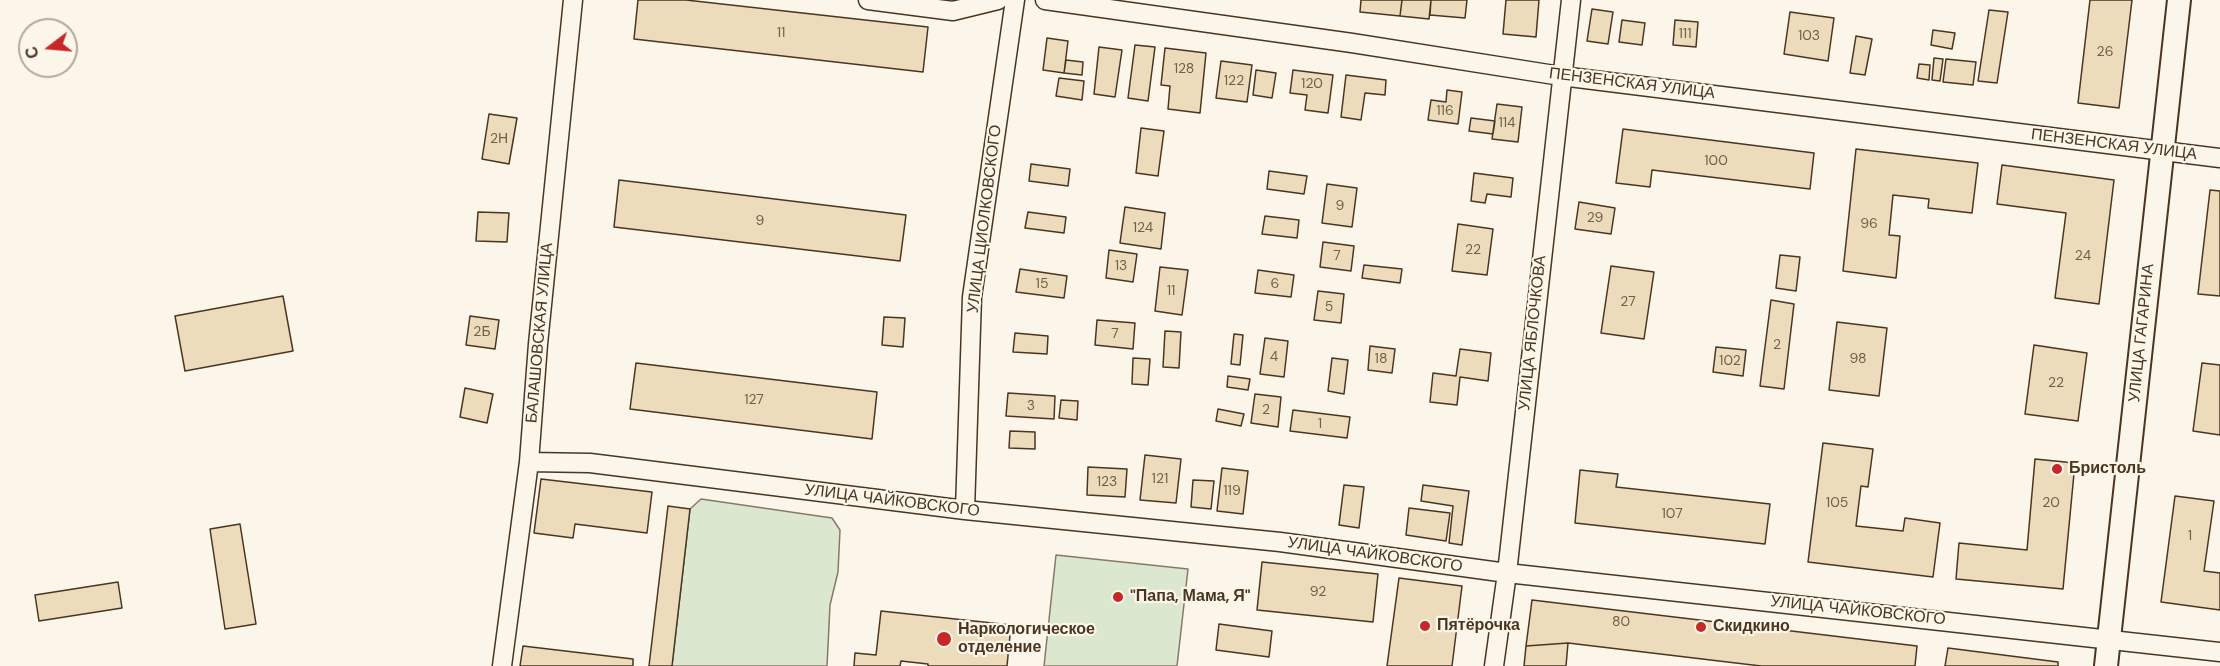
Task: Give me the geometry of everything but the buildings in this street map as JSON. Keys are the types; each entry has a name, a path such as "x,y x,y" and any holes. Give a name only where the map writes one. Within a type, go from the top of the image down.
{"street":[{"name":"БАЛАШОВСКАЯ УЛИЦА","path":"502,666 530,462 539,332 573,0"},
{"path":"868,0 953,11 998,0"},
{"name":"УЛИЦА ЦИОЛКОВСКОГО","path":"965,510 972,297 1015,0"},
{"name":"ПЕНЗЕНСКАЯ УЛИЦА","path":"1045,0 1352,43 1561,76 2220,158"},
{"name":"УЛИЦА ЯБЛОЧКОВА","path":"1494,666 1507,573 1571,0"},
{"name":"УЛИЦА ГАГАРИНА","path":"2106,666 2179,0"},
{"name":"УЛИЦА ЧАЙКОВСКОГО","path":"530,462 590,463 965,510 1280,542 1507,573 2220,652"}],"green space":[{"path":"701,499 832,518 840,530 838,572 830,605 827,666 672,666 690,509"},
{"path":"1056,555 1188,569 1177,666 1044,666"}],"place":[{"name":"Бристоль","path":"2057,469"},
{"name":"\"Папа, Мама, Я\"","path":"1118,597"},
{"name":"Пятёрочка","path":"1425,626"},
{"name":"Скидкино","path":"1701,627"},
{"name":"Наркологическое отделение","path":"944,639"}]}
